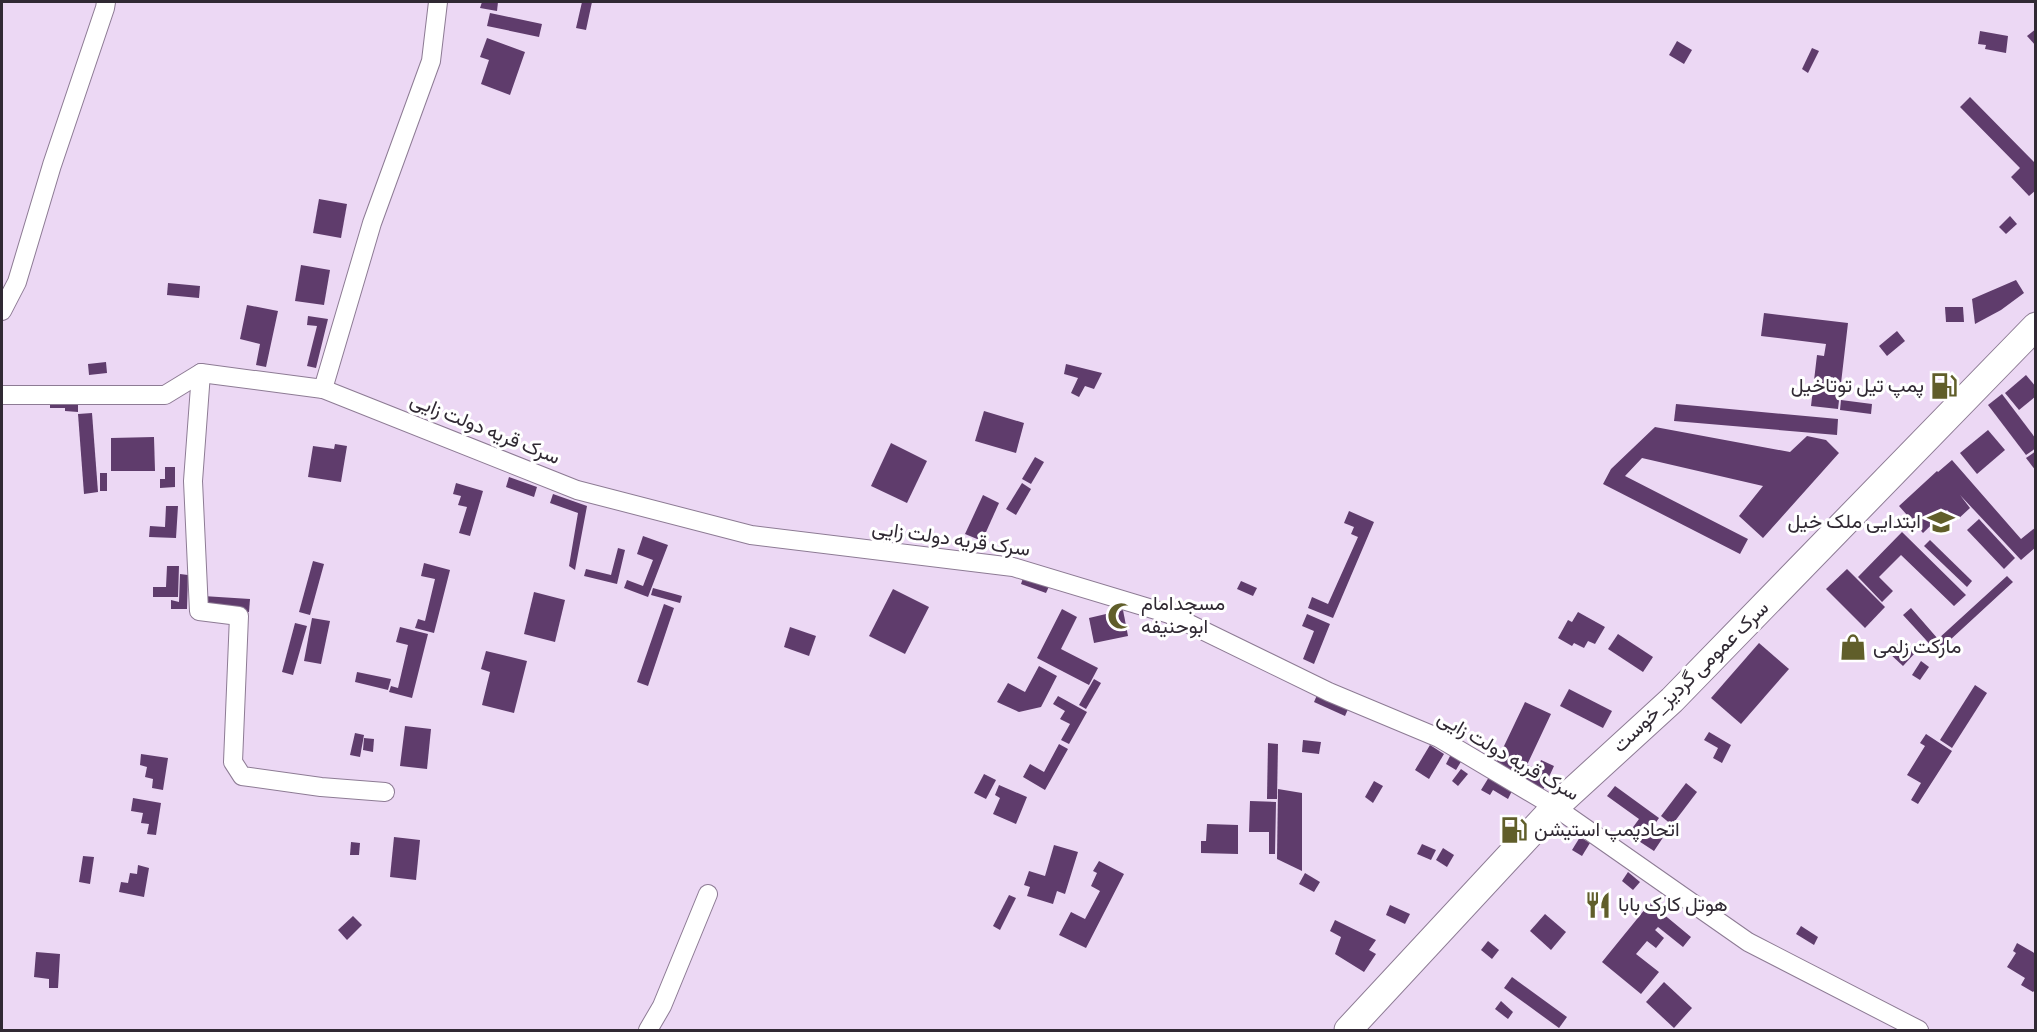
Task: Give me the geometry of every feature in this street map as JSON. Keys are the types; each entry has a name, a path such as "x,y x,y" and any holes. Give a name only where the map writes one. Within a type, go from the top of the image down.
{"highway":[{"name":"سرک عمومی گردیز_خوست","path":"1348,1030 1555,807 1672,700 2036,326"}],"street":[{"path":"2,311 17,282 52,165 106,2"},
{"path":"323,389 372,223 431,61 438,2"},
{"path":"2,395 165,395 201,373"},
{"path":"201,373 193,481 199,611 239,616 233,762 242,776 321,787 385,792"},
{"name":"سرک قریه دولت زایی","path":"201,373 323,389 577,490 751,535 1013,567 1169,614 1329,692 1439,738 1555,807 1748,942 1919,1030"},
{"path":"648,1030 662,1006 708,894"}],"building":[{"path":"482,2 498,2 497,11 480,8"},
{"path":"582,2 592,2 586,30 576,28"},
{"path":"490,13 542,24 539,37 487,26"},
{"path":"2036,29 2036,46 2027,36"},
{"path":"1980,31 2008,36 2006,53 1985,49 1986,45 1978,44"},
{"path":"487,38 525,52 510,95 481,84 489,60 480,57"},
{"path":"1677,41 1692,50 1684,64 1669,55"},
{"path":"1812,48 1819,51 1808,73 1802,69"},
{"path":"1970,97 2036,164 2036,190 2029,196 2011,177 2020,168 1960,107"},
{"path":"319,199 347,204 341,238 313,233"},
{"path":"2010,216 2017,224 2006,234 1999,227"},
{"path":"301,265 330,270 324,305 295,301"},
{"path":"2016,280 2024,293 2001,310 1975,324 1972,299"},
{"path":"168,283 200,286 199,298 167,295"},
{"path":"247,305 278,311 266,367 256,365 260,344 240,339"},
{"path":"1945,307 1963,307 1964,322 1946,322"},
{"path":"1764,313 1848,323 1838,409 1811,406 1817,355 1824,356 1826,344 1761,336"},
{"path":"308,316 328,319 316,368 307,366 317,326 307,325"},
{"path":"1897,331 1905,341 1887,356 1879,346"},
{"path":"106,362 107,373 89,375 88,364"},
{"path":"1066,364 1102,373 1094,389 1085,386 1079,397 1071,393 1078,378 1064,374"},
{"path":"2026,375 2036,387 2036,396 2019,410 2005,393"},
{"path":"2002,394 2036,439 2036,448 2026,455 1988,405"},
{"path":"1841,400 1872,404 1871,414 1840,410"},
{"path":"50,402 78,402 78,412 65,411 65,408 50,408"},
{"path":"1676,404 1838,419 1837,435 1674,421"},
{"path":"984,411 1024,423 1016,453 975,441"},
{"path":"92,413 98,492 84,494 78,414"},
{"path":"1655,427 1790,452 1807,436 1826,440 1839,453 1763,538 1739,516 1763,486 1642,458 1625,476 1748,539 1740,554 1603,484 1611,469"},
{"path":"1988,430 2005,450 1977,474 1960,453"},
{"path":"154,437 155,471 111,471 111,438"},
{"path":"891,443 927,461 907,503 871,486"},
{"path":"335,444 347,446 341,482 308,477 313,446 334,449"},
{"path":"2036,451 2036,471 2026,458"},
{"path":"1035,457 1044,462 1031,484 1022,479"},
{"path":"1952,460 2021,539 2036,527 2036,547 2021,560 1960,495 1970,508 1957,520 1947,510 1923,533 1899,506"},
{"path":"165,467 175,467 175,487 160,488 160,479 165,479"},
{"path":"100,473 107,473 107,491 100,491"},
{"path":"509,477 537,487 534,497 506,487"},
{"path":"456,483 483,491 470,536 459,533 467,507 458,505 461,496 453,494"},
{"path":"1022,483 1031,489 1016,515 1006,509"},
{"path":"553,494 587,506 575,570 569,566 578,513 550,503"},
{"path":"983,495 999,503 982,541 965,534"},
{"path":"166,506 178,506 176,538 149,537 150,526 165,527"},
{"path":"1349,511 1374,522 1333,618 1308,608 1312,597 1328,604 1358,537 1351,534 1354,527 1344,523"},
{"path":"1979,519 2015,558 2004,569 1967,530"},
{"path":"1902,532 1966,595 1954,606 1901,555 1879,577 1893,591 1882,602 1858,577"},
{"path":"643,536 668,545 648,597 624,588 627,580 643,586 653,560 637,554"},
{"path":"1930,540 1972,581 1967,587 1924,546"},
{"path":"618,548 625,550 617,584 584,576 586,569 611,575"},
{"path":"313,561 324,564 310,615 299,612"},
{"path":"424,563 450,570 434,633 415,628 418,619 425,621 435,579 421,576"},
{"path":"167,566 179,566 178,597 153,597 153,587 166,587"},
{"path":"1847,569 1885,607 1865,628 1826,589"},
{"path":"1025,572 1051,582 1046,593 1021,584"},
{"path":"180,574 188,575 187,609 171,609 171,600 179,602"},
{"path":"2007,576 2013,582 1937,652 1903,615 1911,608 1938,639"},
{"path":"1241,581 1257,588 1253,596 1237,589"},
{"path":"653,588 682,596 680,603 651,595"},
{"path":"893,589 929,607 905,654 869,636"},
{"path":"534,592 565,600 555,642 524,634"},
{"path":"203,596 250,599 249,612 202,608"},
{"path":"664,604 674,608 648,686 637,682"},
{"path":"1062,609 1077,617 1061,649 1098,668 1089,685 1037,658"},
{"path":"1123,610 1128,636 1094,643 1089,618"},
{"path":"1578,612 1605,627 1595,644 1588,641 1584,648 1574,643 1572,646 1558,638 1568,620 1572,622"},
{"path":"1307,614 1330,624 1314,664 1303,659 1314,631 1302,626"},
{"path":"312,618 330,621 321,664 304,661"},
{"path":"295,623 307,626 293,675 282,672"},
{"path":"400,627 428,634 412,698 389,692 391,686 398,688 408,645 396,642"},
{"path":"790,627 816,636 809,656 784,647"},
{"path":"1618,634 1653,657 1643,672 1608,649"},
{"path":"1901,640 1915,653 1903,666 1889,653"},
{"path":"1759,643 1789,669 1741,724 1711,698"},
{"path":"486,651 527,661 514,713 482,705 490,672 481,669"},
{"path":"1921,661 1929,667 1920,680 1912,675"},
{"path":"1039,666 1057,676 1041,707 1019,712 997,702 1008,683 1025,692"},
{"path":"357,672 391,679 388,690 355,682"},
{"path":"1094,679 1101,683 1086,709 1079,705"},
{"path":"1975,685 1987,693 1952,748 1940,740"},
{"path":"1569,689 1612,711 1603,728 1560,706"},
{"path":"1318,693 1349,707 1345,716 1314,702"},
{"path":"1058,696 1087,712 1069,744 1061,740 1070,724 1060,719 1065,711 1053,704"},
{"path":"1525,702 1551,714 1527,765 1537,769 1541,760 1554,766 1543,790 1494,767"},
{"path":"405,726 431,729 427,769 400,766"},
{"path":"1709,732 1731,745 1722,763 1713,758 1718,748 1704,740"},
{"path":"355,733 364,735 360,757 350,755"},
{"path":"1926,734 1952,751 1918,804 1911,800 1921,783 1907,775 1925,746 1920,743"},
{"path":"364,738 374,739 373,752 363,750"},
{"path":"1303,740 1321,742 1319,754 1302,752"},
{"path":"1268,743 1278,744 1277,799 1267,799"},
{"path":"1059,744 1068,749 1045,790 1023,777 1030,764 1044,772"},
{"path":"1430,745 1444,754 1429,779 1415,770"},
{"path":"141,754 168,758 163,790 152,788 153,779 145,777 147,767 140,765"},
{"path":"1451,754 1462,760 1456,770 1446,764"},
{"path":"1461,769 1468,774 1458,786 1452,781"},
{"path":"984,774 996,780 986,799 974,793"},
{"path":"1489,777 1512,791 1508,799 1493,790 1490,795 1481,790"},
{"path":"1374,781 1383,786 1373,803 1365,797"},
{"path":"1686,783 1697,792 1672,825 1661,816"},
{"path":"999,785 1027,797 1016,824 993,814 1000,798 995,795"},
{"path":"1615,786 1659,818 1652,828 1664,836 1654,851 1628,834 1639,819 1607,796"},
{"path":"1278,789 1302,793 1302,871 1277,859"},
{"path":"133,798 161,803 156,835 147,834 149,824 141,823 143,813 131,811"},
{"path":"1250,801 1276,802 1275,854 1269,854 1269,832 1249,832"},
{"path":"1207,824 1238,825 1238,854 1201,853 1201,841 1206,841"},
{"path":"394,837 420,840 416,880 390,877"},
{"path":"1580,837 1590,843 1582,856 1572,850"},
{"path":"351,842 360,843 359,855 350,855"},
{"path":"1422,844 1436,850 1431,860 1417,854"},
{"path":"1054,845 1078,852 1065,894 1057,891 1053,904 1027,896 1030,887 1024,885 1029,871 1045,876"},
{"path":"1443,848 1454,855 1447,867 1436,860"},
{"path":"83,856 94,857 90,884 79,882"},
{"path":"1099,861 1124,874 1086,948 1059,935 1071,912 1085,919 1100,891 1091,886 1097,873 1093,871"},
{"path":"138,865 149,868 144,897 119,892 121,882 128,883 130,873 137,874"},
{"path":"1628,872 1640,882 1633,890 1622,881"},
{"path":"1305,873 1320,882 1314,892 1299,884"},
{"path":"1009,895 1016,898 1000,930 993,926"},
{"path":"1650,903 1691,937 1683,947 1658,927 1655,930 1664,938 1656,948 1647,941 1636,954 1659,972 1641,994 1602,962"},
{"path":"1390,905 1410,914 1405,924 1386,915"},
{"path":"1545,914 1566,932 1551,950 1530,931"},
{"path":"353,916 362,925 347,940 338,930"},
{"path":"1335,920 1376,940 1369,950 1376,954 1364,972 1335,954 1341,937 1330,931"},
{"path":"1801,926 1818,937 1814,945 1796,934"},
{"path":"1488,941 1499,950 1492,959 1481,950"},
{"path":"2017,943 2036,954 2036,989 2033,992 2021,985 2025,978 2007,967 2016,953 2013,951"},
{"path":"36,952 60,954 58,988 49,988 49,979 34,977"},
{"path":"1512,977 1567,1017 1559,1028 1504,988"},
{"path":"1664,982 1692,1008 1674,1028 1646,1002"},
{"path":"1501,1001 1513,1012 1508,1019 1495,1009"}],"place":[{"name":"پمپ تیل توتاخیل","path":"1944,386"},
{"name":"ابتدایی ملک خیل","path":"1941,522"},
{"name":"مسجدامام ابوحنیفه","path":"1121,616"},
{"name":"مارکت زلمی","path":"1853,647"},
{"name":"اتحادپمپ استیشن","path":"1514,830"},
{"name":"هوتل کارک بابا","path":"1598,905"}]}
